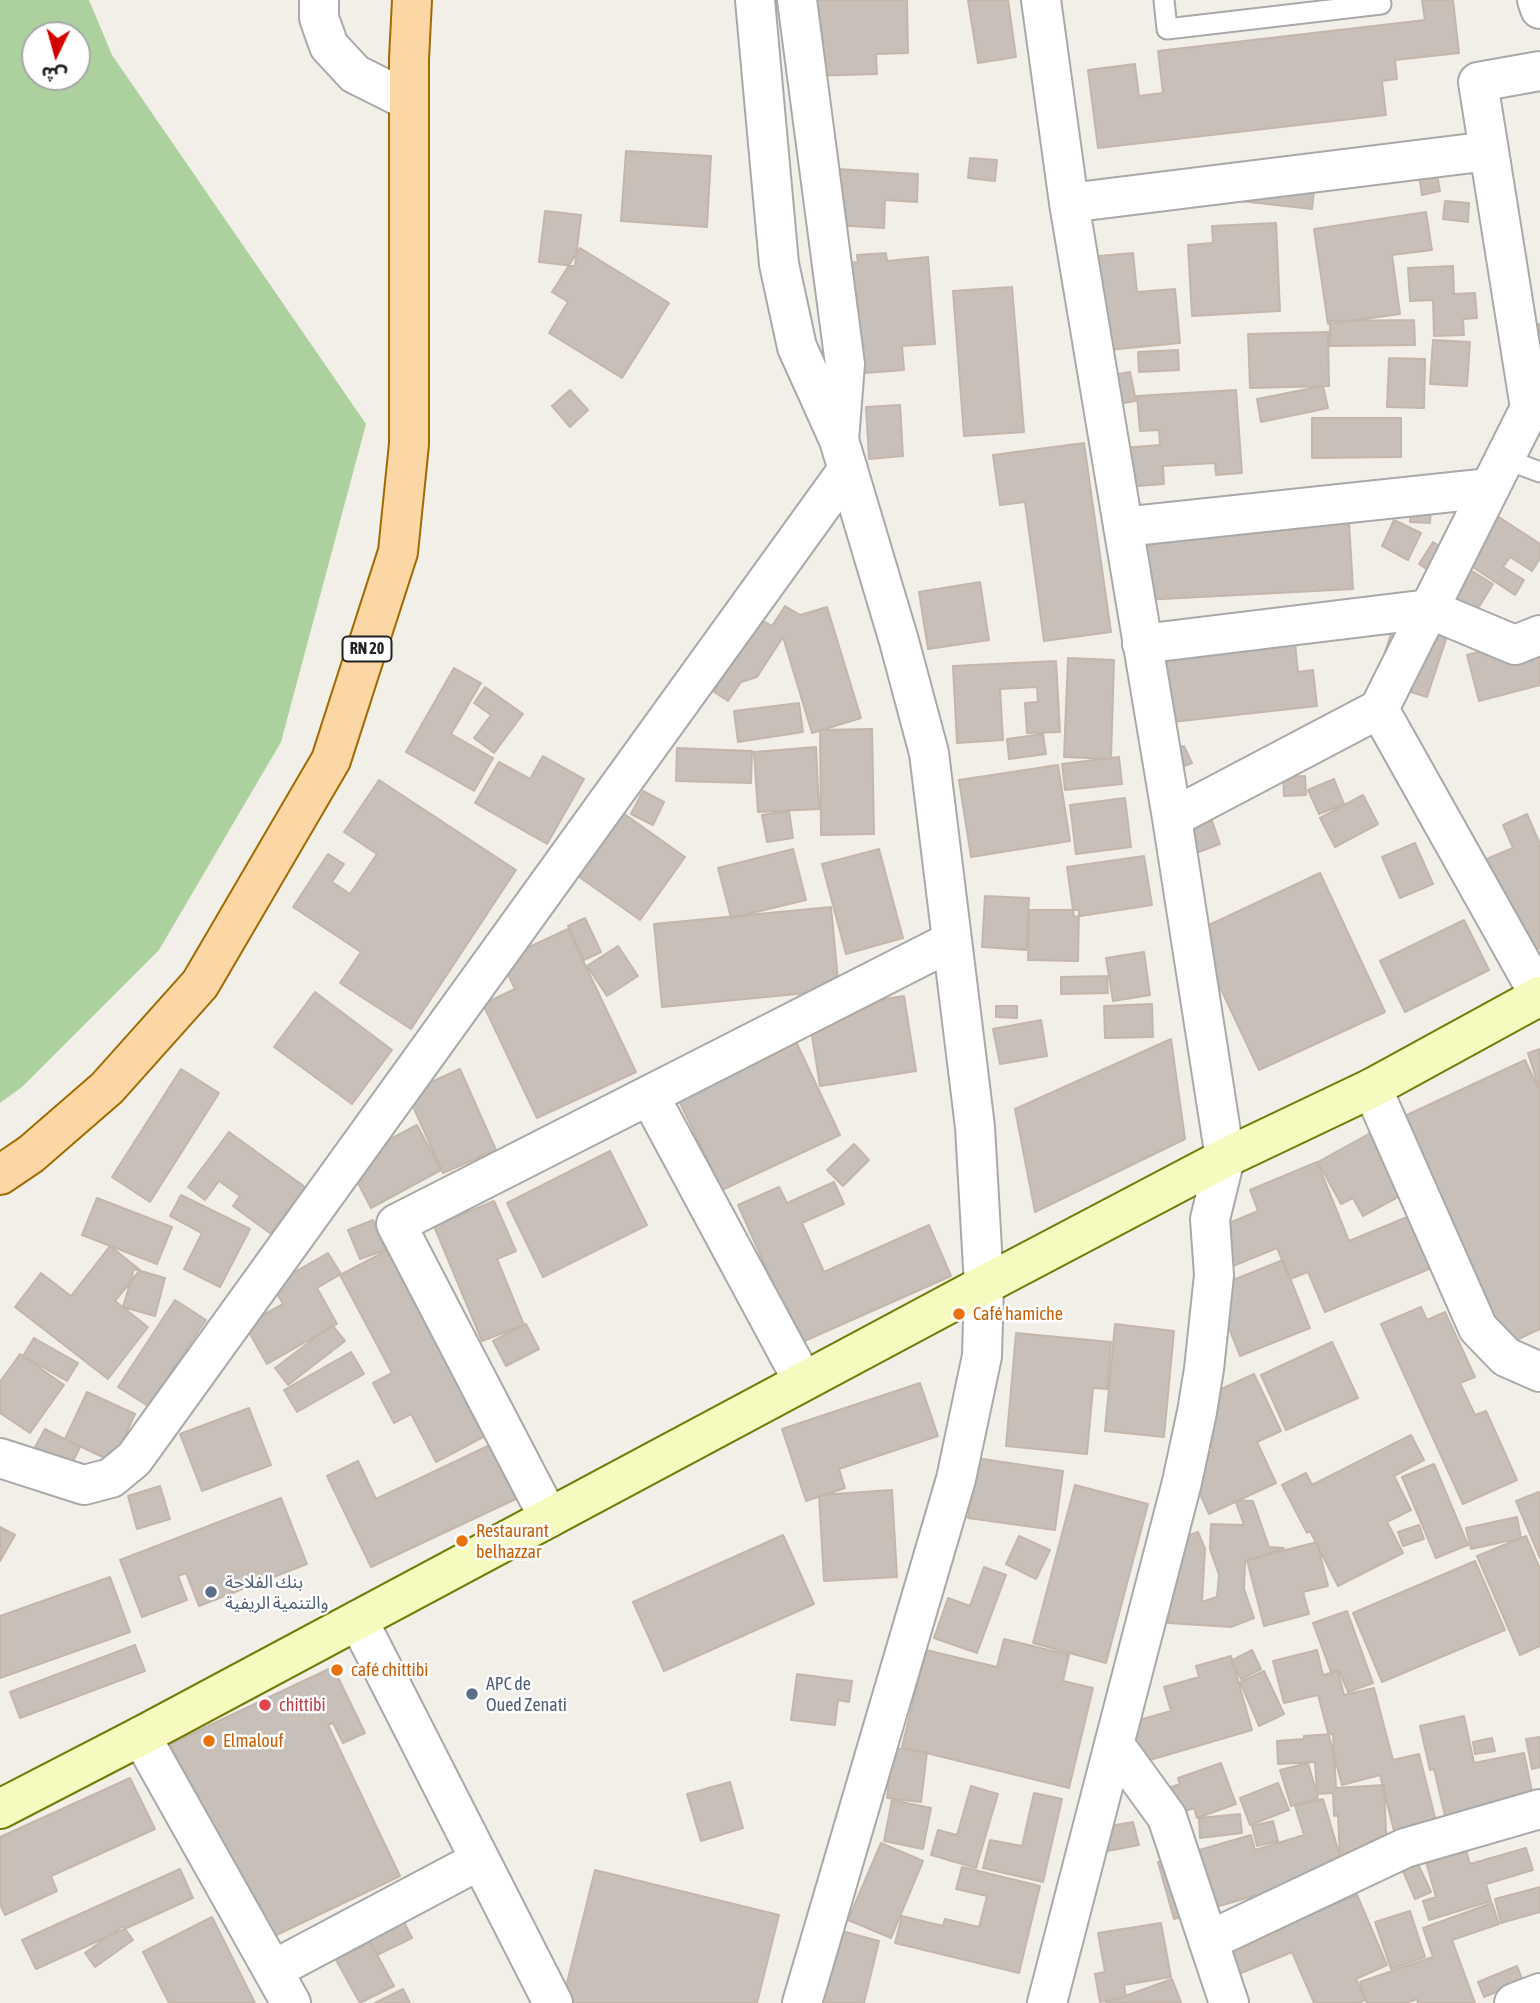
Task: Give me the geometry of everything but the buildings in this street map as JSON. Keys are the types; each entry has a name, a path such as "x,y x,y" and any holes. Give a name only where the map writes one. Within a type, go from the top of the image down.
{"main road":[{"name":"RN 20","path":"0,1175 31,1154 107,1088 200,984 331,760 398,552 410,444 409,59 412,0"}],"street":[{"path":"319,0 319,18 329,46 355,74 410,101"},
{"path":"755,0 779,264 797,347 843,454 899,641 929,753 975,1127 984,1285 982,1356 956,1479 802,2003"},
{"path":"0,1458 84,1485 111,1478 134,1459 843,454 845,364 797,0"},
{"path":"1041,0 1069,203 1172,818 1225,1158 1210,1219 1214,1275 1205,1369 1197,1412 1047,2003"},
{"path":"1537,0 1540,9"},
{"path":"1172,818 1379,709 1530,408 1478,82 1540,71"},
{"path":"1069,203 1489,151"},
{"path":"1123,527 1497,473"},
{"path":"1142,644 1429,609 1515,645 1540,635"},
{"path":"0,1809 984,1285 1225,1158 1372,1088 1540,996 1379,709"},
{"path":"548,1518 396,1224 952,941"},
{"path":"1372,1088 1478,1328 1506,1357 1539,1370"},
{"path":"649,1095 803,1381"},
{"path":"358,1620 553,2003"},
{"path":"141,1736 291,2003"},
{"path":"1114,1744 1167,1817 1229,2003"},
{"path":"1208,1941 1405,1848 1540,1809"},
{"path":"272,1970 480,1860"},
{"path":"1514,2003 1540,1993"}],"lane":[{"path":"1164,0 1167,29 1381,4 1380,0"},
{"path":"1497,473 1540,472"}],"green space":[{"path":"0,0 89,0 112,55 366,424 281,742 159,950 22,1087 0,1103"}],"place":[{"name":"Café hamiche","path":"959,1314"},
{"name":"Restaurant belhazzar","path":"462,1541"},
{"name":"بنك الفلاحة والتنمية الريفية","path":"211,1592"},
{"name":"café chittibi","path":"337,1670"},
{"name":"APC de Oued Zenati","path":"472,1694"},
{"name":"chittibi","path":"265,1705"},
{"name":"Elmalouf","path":"209,1741"}]}
